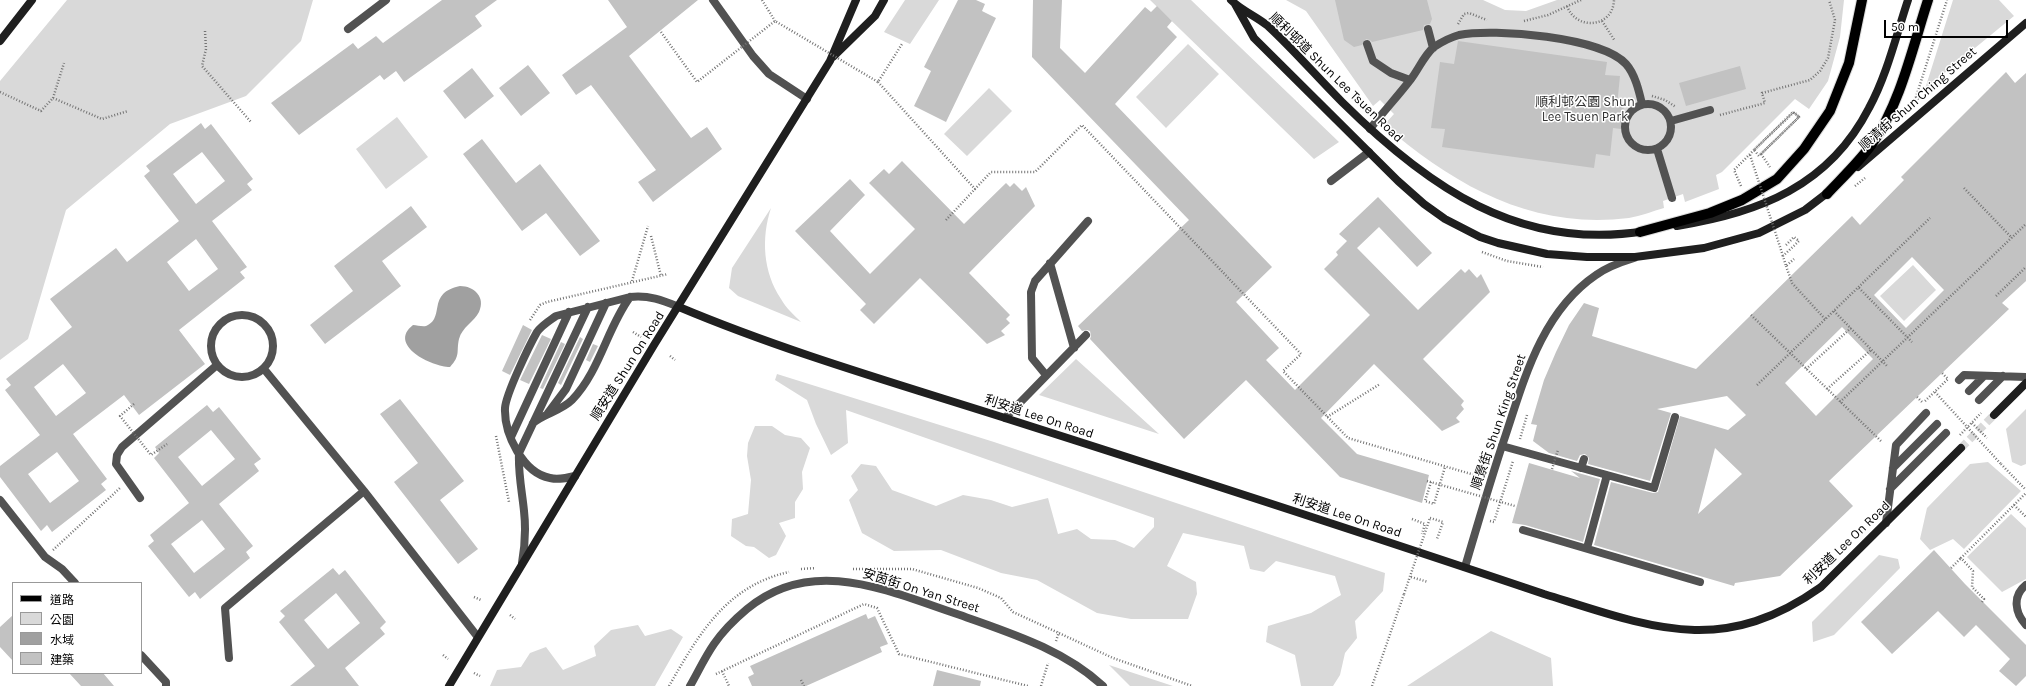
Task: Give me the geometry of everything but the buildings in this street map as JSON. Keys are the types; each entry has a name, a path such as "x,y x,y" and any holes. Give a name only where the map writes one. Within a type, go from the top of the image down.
{"main road":[{"path":"1640,232 1710,213 1742,200 1777,179 1804,149 1830,111 1849,63 1862,0"},
{"path":"1827,194 1872,144 1902,81 1928,0"}],"street":[{"path":"0,41 32,0"},
{"path":"348,29 386,0"},
{"path":"713,0 753,56 769,74 807,99"},
{"name":"順安道 Shun On Road","path":"449,686 477,636 574,476 830,61 856,0"},
{"name":"順安道 Shun On Road","path":"830,61 875,16 884,0"},
{"name":"順利邨道 Shun Lee Tsuen Road","path":"1233,2 1267,26 1370,129 1404,158 1435,180 1482,209 1509,220 1541,230 1573,234 1608,235 1640,232 1713,220 1748,211 1789,192 1826,166 1846,145 1870,108 1884,73 1908,0"},
{"name":"順利邨道 Shun Lee Tsuen Road","path":"1233,2 1254,38 1369,152 1424,204 1460,227 1480,237 1523,250 1547,254 1587,257 1635,257 1704,248 1759,233 1805,210 1827,194"},
{"name":"順清街 Shun Ching Street","path":"1827,194 2026,23"},
{"path":"1428,29 1433,48"},
{"path":"1370,129 1410,80 1433,48 1458,36 1487,33 1533,35 1575,41 1608,50 1627,64 1637,85 1642,104"},
{"path":"1367,44 1373,61 1391,73 1410,80"},
{"path":"1642,104 1657,104 1664,108 1671,121 1671,135 1663,145 1657,149 1642,149 1630,141 1626,134 1626,119 1635,107 1642,104"},
{"path":"1671,121 1712,114"},
{"path":"1657,149 1672,198"},
{"path":"1331,181 1369,152"},
{"path":"1046,375 1032,358 1030,292 1035,281 1088,221"},
{"name":"順景街 Shun King Street","path":"1465,567 1526,372 1549,326 1572,296 1595,275 1615,264 1635,257"},
{"path":"1050,263 1074,348"},
{"path":"574,476 557,479 545,476 528,465 519,453 506,423 505,408 508,396 538,332 551,319 569,312 630,297 642,295 654,297 679,308"},
{"path":"532,423 564,407 581,388 603,350 615,319 630,297"},
{"path":"548,414 566,389 606,303"},
{"path":"522,563 525,544 525,521 518,468 519,453 588,307"},
{"name":"利安道 Lee On Road","path":"679,308 727,328 812,358 1005,418 1631,621 1666,629 1694,631 1722,629 1750,624 1777,614 1803,600 1821,587 1961,448"},
{"path":"511,437 569,312"},
{"path":"244,315 253,317 262,322 269,330 273,340 273,350 270,360 264,369 255,375 245,377 234,376 225,372 217,365 211,346 213,336 218,327 225,320 234,316 244,315"},
{"path":"1005,418 1086,335"},
{"path":"140,498 116,464 117,455 122,447 181,394 217,365"},
{"path":"264,369 364,491 477,636"},
{"path":"1959,380 1964,375 2026,377"},
{"path":"1970,391 1984,376"},
{"path":"1979,400 2002,376"},
{"path":"1994,415 2026,383"},
{"path":"1886,523 1896,444 1926,413"},
{"path":"1502,446 1654,488 1675,417"},
{"path":"1893,468 1937,424"},
{"path":"1890,490 1946,433"},
{"path":"1581,468 1584,459"},
{"path":"1586,548 1607,475"},
{"path":"229,658 225,608 364,491"},
{"path":"0,500 45,557 62,569 74,582"},
{"path":"1522,530 1700,582"},
{"name":"安茵街 On Yan Street","path":"690,686 714,644 730,625 751,606 762,598 786,587 800,583 829,580 845,581 883,589 1004,630 1052,651 1076,664 1102,686"},
{"path":"2026,585 2018,595 2016,603 2019,615 2026,625"},
{"path":"142,656 166,682 166,686"}],"path":[{"path":"762,0 775,21 878,82 975,189"},
{"path":"1518,22 1548,15 1581,0"},
{"path":"1567,6 1572,15 1581,22 1592,24 1602,21 1610,12 1614,0"},
{"path":"1712,114 1765,103 1762,93 1810,80 1820,71 1828,58 1835,20 1829,0"},
{"path":"1929,105 1916,97 1947,0"},
{"path":"1458,36 1459,22 1464,14 1469,13 1491,22"},
{"path":"661,32 697,82 775,21"},
{"path":"1602,21 1619,46"},
{"path":"205,31 206,49 202,66 251,122"},
{"path":"878,82 902,44"},
{"path":"0,92 41,111 53,98 64,63"},
{"path":"1649,95 1665,100 1677,108 1682,118"},
{"path":"53,98 102,119 128,111"},
{"path":"1742,189 1734,170 1794,112 1799,117 1761,154"},
{"path":"946,220 991,172 1035,172 1082,125 1301,354 1283,371 1348,438 1478,478 1480,470"},
{"path":"1754,150 1759,156 1761,154 1765,158 1771,169"},
{"path":"1750,155 1792,283 1825,319"},
{"path":"1964,188 2012,238"},
{"path":"1757,385 1930,218"},
{"path":"1840,402 2026,224"},
{"path":"632,281 648,226"},
{"path":"651,236 661,276"},
{"path":"1783,256 1800,241 1794,237 1786,245"},
{"path":"1480,252 1507,261 1548,268"},
{"path":"1786,266 1794,259"},
{"path":"1996,296 2026,267"},
{"path":"1859,288 1912,342"},
{"path":"1834,311 1887,366"},
{"path":"1751,315 1882,442"},
{"path":"1806,369 1851,328"},
{"path":"633,332 641,337"},
{"path":"1828,389 1871,350"},
{"path":"670,356 675,360"},
{"path":"1917,397 1923,404 1948,379 1942,373"},
{"path":"1327,417 1380,384"},
{"path":"1935,392 2026,492 1950,568"},
{"path":"134,404 120,416 151,455 167,444"},
{"path":"1494,522 1527,414"},
{"path":"1972,423 1987,438"},
{"path":"1552,469 1558,450"},
{"path":"1431,482 1425,501 1434,504 1445,467"},
{"path":"1427,481 1515,506"},
{"path":"45,557 128,482"},
{"path":"2014,505 2026,517"},
{"path":"1372,686 1430,518 1443,522 1438,539"},
{"path":"1412,520 1425,524 1422,534"},
{"path":"1961,558 1973,570 1972,587 1984,599 1982,602"},
{"path":"669,686 688,653 718,612 740,592 770,576 809,568 824,568"},
{"name":"安茵街 On Yan Street","path":"846,569 912,569 978,588 1001,598 1013,612 1113,658 1192,686"},
{"path":"1411,576 1428,582"},
{"path":"474,597 481,600"},
{"path":"716,674 864,604 877,608 899,654 1028,686"},
{"path":"510,616 515,619"},
{"path":"443,655 448,659"},
{"path":"722,671 729,686"},
{"path":"474,673 480,676"},
{"path":"801,680 804,686"}],"green space":[{"path":"67,0 313,0 301,41 246,96 170,124 66,210 28,339 0,360 0,81"},
{"path":"905,0 939,0 910,44 884,32"},
{"path":"1150,0 1191,0 1339,142 1314,159"},
{"name":"順利邨公園 Shun Lee Tsuen Park","path":"1286,0 1483,0 1505,10 1526,11 1557,0 1844,0 1840,37 1828,81 1809,109 1795,99 1722,172 1716,175 1719,189 1685,202 1683,194 1663,201 1664,208 1638,216 1594,220 1560,217 1528,210 1497,199 1467,184 1439,167 1411,147 1384,125 1394,114 1380,100 1373,106 1306,11"},
{"path":"1953,0 1999,0 2014,16 1925,89"},
{"path":"1188,44 1219,74 1166,128 1136,97"},
{"path":"989,88 1012,111 967,156 944,134"},
{"path":"397,117 428,157 386,189 356,149"},
{"path":"771,208 765,243 767,266 770,278 781,299 801,322 738,296 729,288 732,268"},
{"path":"1913,265 1936,290 1904,321 1880,296"},
{"path":"1076,359 1159,434 1039,395"},
{"path":"777,374 994,442 1385,573 1383,591 1355,621 1357,638 1345,653 1340,675 1333,686 1301,686 1295,655 1266,642 1268,626 1311,613 1341,595 1335,576 1276,561 1264,572 1250,569 1244,546 1183,533 1167,566 1196,582 1197,594 1188,619 1131,619 1097,613 1037,580 1001,573 941,550 894,551 862,533 849,500 858,490 851,476 861,464 876,466 892,490 936,506 963,495 991,500 1012,507 1048,498 1058,534 1077,529 1091,539 1115,540 1134,548 1154,527 1154,518 846,410 848,443 831,455 816,424 807,400 775,380"},
{"path":"2026,409 2026,464 2021,466 2012,462 2006,429"},
{"path":"755,426 772,426 785,435 801,438 810,448 802,472 803,489 795,502 795,518 779,523 786,536 776,555 769,558 754,547 746,546 731,536 732,519 748,514 751,480 747,456 748,443"},
{"path":"1988,462 2021,491 1964,549 1953,539 1930,550 1920,539 1927,508 1970,464"},
{"path":"2011,514 2026,528 2026,579 2002,592 1967,557"},
{"path":"1879,555 1898,559 1900,568 1834,635 1813,642 1812,622"},
{"path":"638,625 645,636 671,629 683,637 655,686 490,686 497,670 521,667 530,653 546,647 563,670 596,656 594,646 611,630"},
{"path":"1491,631 1551,658 1553,686 1407,686"},
{"path":"1109,665 1173,686 1130,686"}],"water":[{"path":"460,286 470,288 477,293 480,297 481,307 477,316 465,328 459,339 456,359 450,367 442,366 415,354 405,340 406,333 413,325 426,326 432,322 443,294 450,289"}],"tunnel":[{"path":"1961,448 1994,415"}]}
